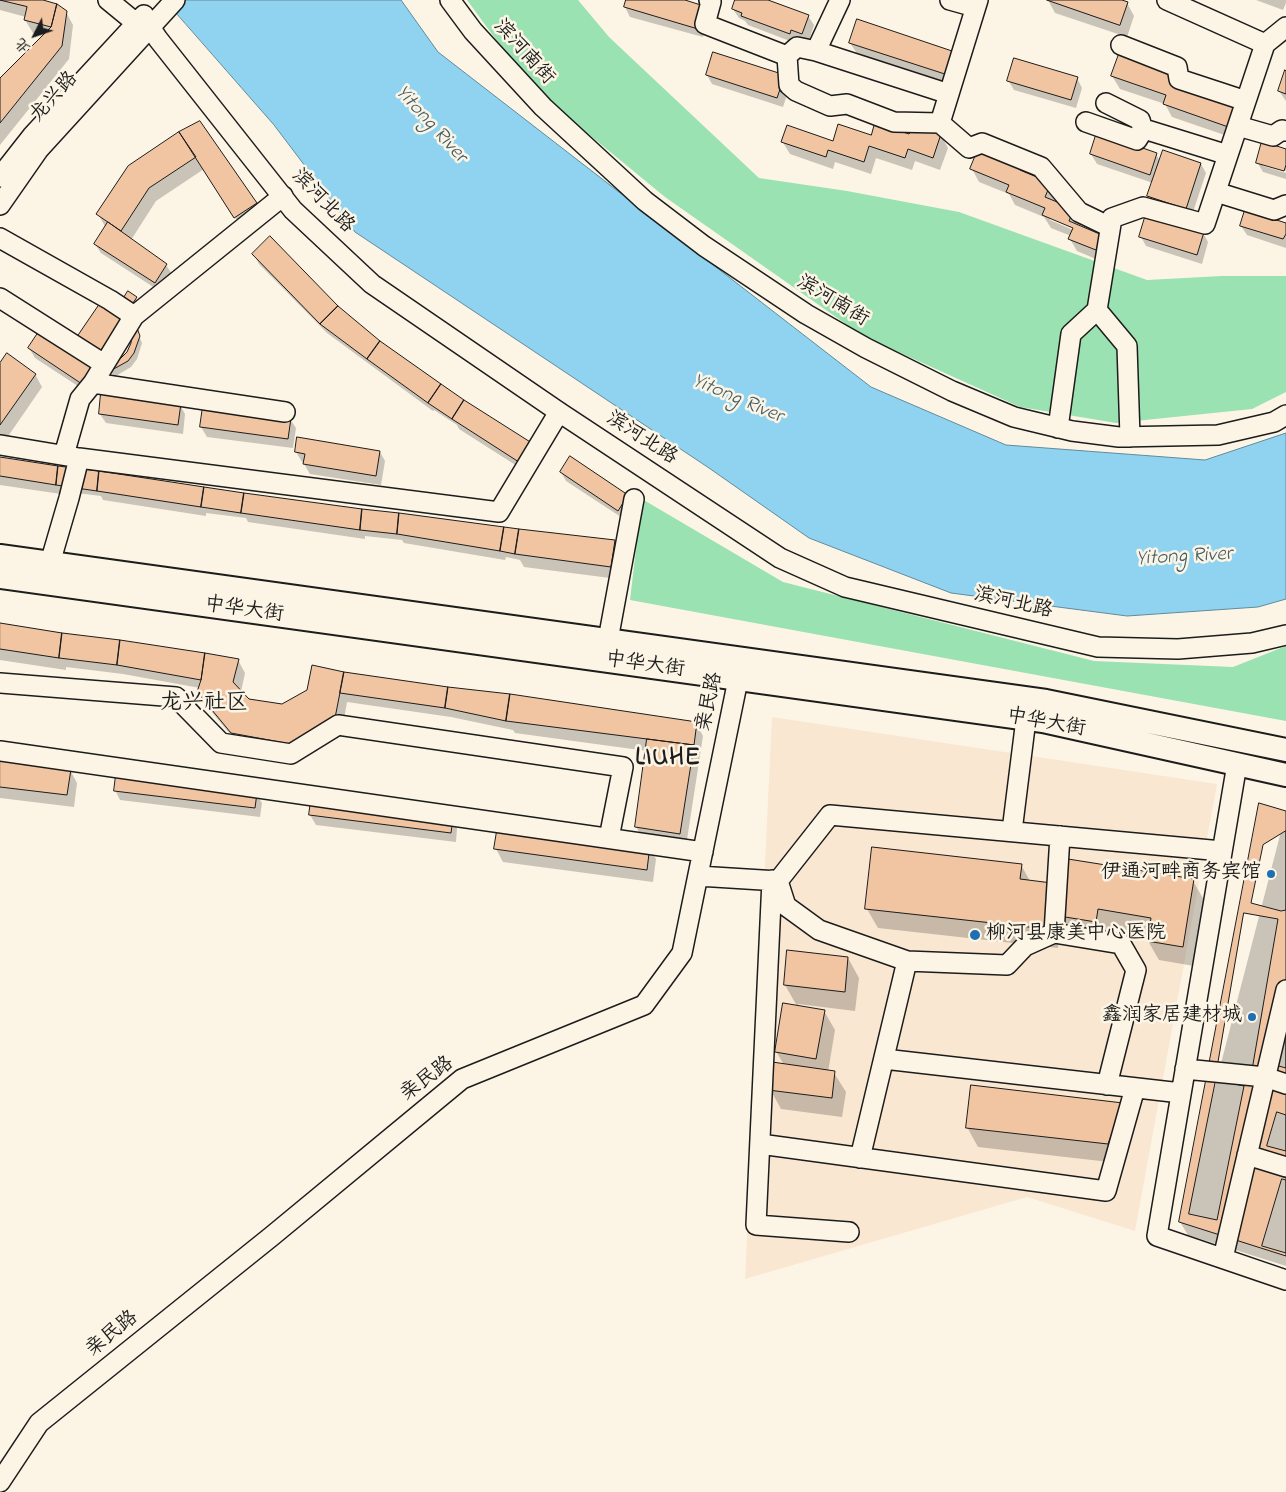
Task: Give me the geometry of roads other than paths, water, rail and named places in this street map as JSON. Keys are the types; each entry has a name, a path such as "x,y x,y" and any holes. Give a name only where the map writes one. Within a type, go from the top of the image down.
{"main road":[{"name":"中华大街","path":"0,556 608,640 740,669 1043,721 1286,775"},
{"name":"中华大街","path":"0,577 740,669 1046,701 1286,750"}],"street":[{"name":"滨河北路","path":"108,0 143,25 164,46 293,210 372,284 559,412 780,558 845,587 1098,647 1178,649 1252,644 1286,635"},
{"path":"143,25 159,0"},
{"path":"143,25 175,0"},
{"name":"滨河南街","path":"450,0 473,31 543,107 645,201 704,246 806,314 866,348 952,391 1014,417 1072,432 1119,438 1218,435 1274,422 1286,415"},
{"path":"709,0 711,2 705,24 787,56"},
{"path":"816,50 840,0"},
{"path":"940,123 977,4 950,0"},
{"path":"1167,0 1265,44"},
{"name":"龙兴路","path":"0,177 32,136 143,25"},
{"name":"龙兴路","path":"0,205 39,149 143,25"},
{"path":"1058,428 1071,334 1097,310 1112,218 1143,207 1205,224 1265,44 1286,27"},
{"path":"1121,45 1177,67 1179,79 1246,101"},
{"path":"787,56 797,47 816,50 949,94"},
{"path":"787,56 789,85 796,91 830,106 847,104 894,122 940,123 969,148 982,143 1040,168 1080,212 1110,227"},
{"path":"1106,103 1140,120 1144,130"},
{"path":"1086,122 1137,140 1144,130"},
{"path":"1238,126 1273,136 1282,130 1286,131"},
{"path":"1144,130 1228,155"},
{"path":"1216,192 1274,210 1286,205"},
{"path":"50,563 69,498 72,457 80,399 93,383 134,316 283,196"},
{"path":"0,238 110,300 134,316"},
{"path":"0,298 104,364"},
{"path":"1097,310 1127,346 1130,437"},
{"path":"93,383 285,412"},
{"path":"1,445 72,457 499,512 559,412"},
{"path":"608,640 634,499"},
{"name":"亲民路","path":"0,1482 39,1423 272,1236 462,1079 644,1005 682,953 740,669"},
{"path":"0,683 176,697 221,743 291,754 338,725 624,767 610,838"},
{"path":"1012,832 1026,719"},
{"path":"0,751 703,852"},
{"path":"1237,764 1157,1236 1286,1280"},
{"path":"849,1232 756,1225 775,881 830,815 1222,851"},
{"path":"1054,933 1060,836"},
{"path":"698,876 775,881"},
{"path":"775,881 786,906 819,930 907,961 1007,965 1025,946 1054,933 1120,944 1136,970 1107,1085"},
{"path":"860,1158 907,961"},
{"path":"1222,1258 1286,991"},
{"path":"884,1059 1181,1093"},
{"path":"1185,1069 1265,1077 1286,1084"},
{"path":"760,1144 1106,1191 1135,1088"},
{"path":"1247,1155 1286,1167"}],"water":[{"name":"Yitong River","path":"165,0 401,0 438,52 871,387 1006,445 1205,460 1286,433 1286,599 1258,607 1127,616 951,593 809,538 709,468 355,232 274,125"}],"place":[{"name":"伊通河畔商务宾馆","path":"1271,874"},
{"name":"柳河县康美中心医院","path":"975,935"},
{"name":"鑫润家居建材城","path":"1252,1017"}],"district":[{"name":"龙兴社区","path":"204,704"},
{"name":"LIUHE","path":"668,760"}]}
